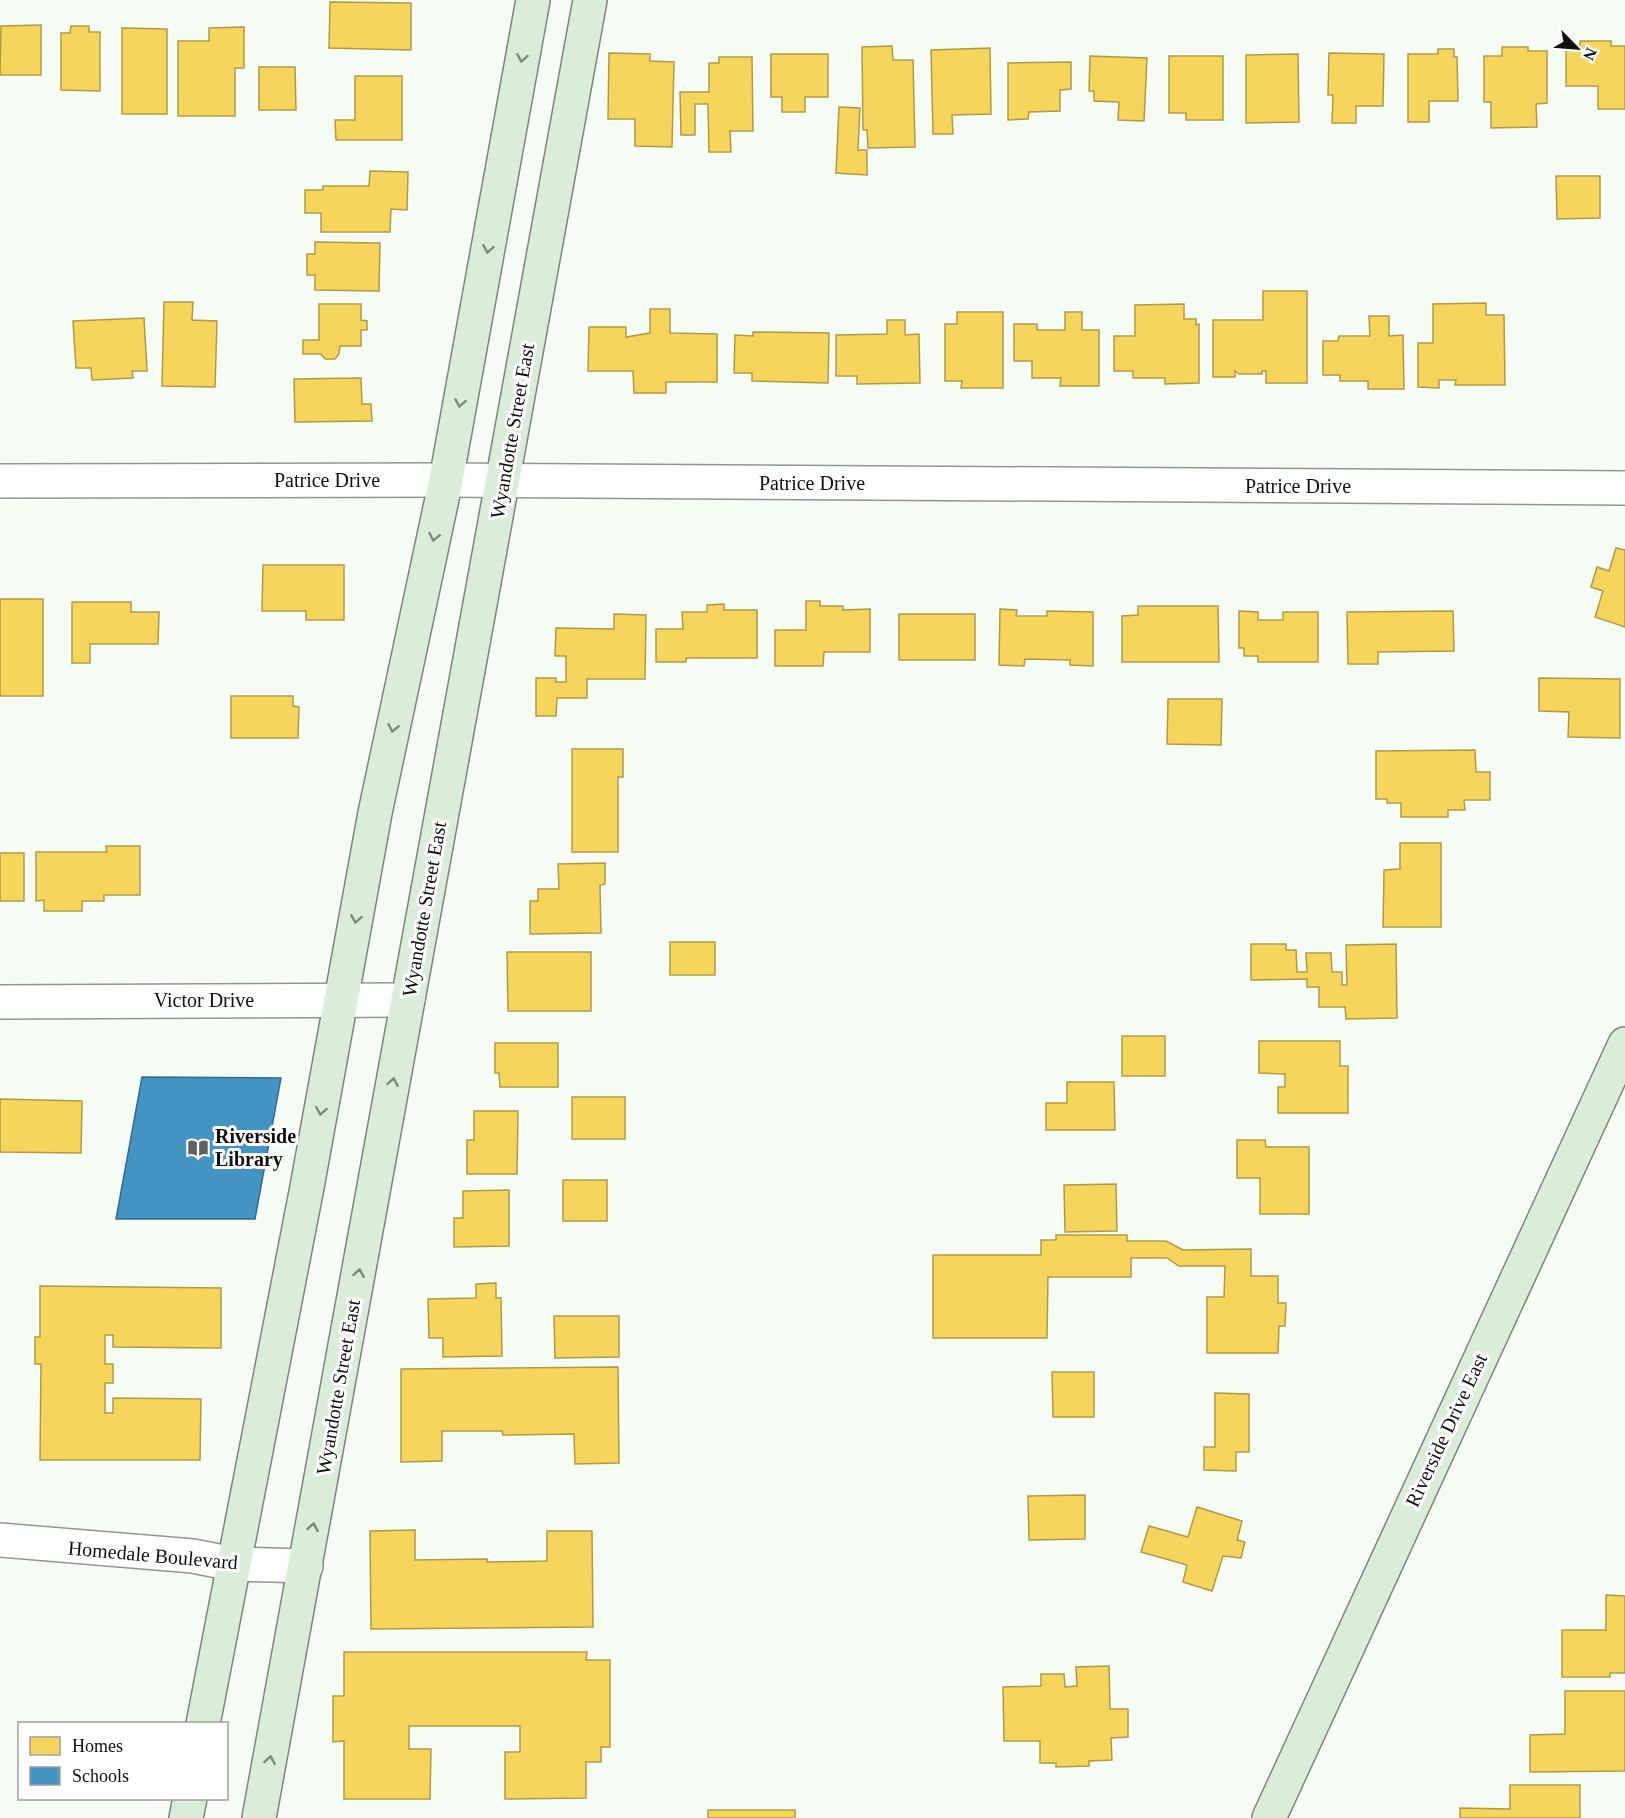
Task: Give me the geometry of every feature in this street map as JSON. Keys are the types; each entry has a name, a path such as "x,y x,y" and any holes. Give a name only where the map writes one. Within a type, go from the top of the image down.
{"main road":[{"path":"203,1722 342,999 375,813 446,480 533,0"},
{"name":"Wyandotte Street East","path":"259,1818 590,0"},
{"name":"Riverside Drive East","path":"1269,1818 1625,1044"},
{"path":"186,1818 190,1800"}],"street":[{"name":"Patrice Drive","path":"0,481 446,480 1625,488"},
{"name":"Victor Drive","path":"0,1002 408,1000"},
{"name":"Homedale Boulevard","path":"0,1540 193,1556 233,1564 306,1566"}],"building: Homes":[{"path":"330,2 411,3 411,50 329,48"},
{"path":"41,25 41,75 0,75 1,26"},
{"path":"71,26 89,26 89,32 100,32 100,91 61,90 61,33 70,33"},
{"path":"244,27 244,68 235,68 235,116 178,116 178,41 209,41 209,28"},
{"path":"122,28 167,29 167,114 122,114"},
{"path":"1580,41 1611,41 1611,46 1625,46 1625,109 1598,109 1598,86 1566,86 1566,47 1580,47"},
{"path":"892,46 893,60 913,60 915,147 868,148 867,130 863,130 862,47"},
{"path":"1502,47 1528,47 1528,51 1547,51 1547,103 1536,104 1537,127 1491,128 1491,102 1484,102 1484,56 1502,56"},
{"path":"990,48 991,114 952,115 953,134 933,134 931,50"},
{"path":"1438,49 1454,49 1454,57 1457,57 1458,101 1429,101 1429,122 1408,122 1408,54 1438,54"},
{"path":"609,53 650,54 650,61 674,62 672,147 635,146 635,119 608,119"},
{"path":"1329,53 1384,54 1383,106 1356,106 1356,123 1332,123 1333,95 1328,95"},
{"path":"771,54 828,54 828,97 805,97 805,112 782,112 782,97 771,97"},
{"path":"1298,54 1299,122 1246,123 1246,55"},
{"path":"1090,56 1147,58 1144,121 1118,120 1119,102 1094,101 1094,91 1089,91"},
{"path":"1169,56 1223,56 1223,120 1186,120 1186,113 1169,113"},
{"path":"719,57 752,57 753,131 730,131 731,152 709,152 708,104 695,104 695,135 681,135 680,92 709,92 709,63 719,63"},
{"path":"1071,62 1071,89 1060,90 1060,111 1029,112 1028,119 1008,120 1008,63"},
{"path":"259,67 295,67 296,110 259,110"},
{"path":"355,76 402,76 402,140 336,140 335,120 355,120"},
{"path":"839,107 860,108 858,150 867,150 867,175 836,173"},
{"path":"370,171 408,172 407,210 391,209 390,232 321,232 321,213 305,213 305,190 323,190 323,186 369,186"},
{"path":"1556,176 1600,176 1600,218 1557,219"},
{"path":"315,242 380,243 379,291 315,290 315,275 307,275 307,254 315,254"},
{"path":"1263,291 1307,291 1307,383 1266,383 1266,371 1262,371 1262,374 1239,374 1235,371 1235,377 1213,377 1213,320 1263,320"},
{"path":"164,302 193,302 192,320 217,321 215,387 162,386"},
{"path":"1486,303 1486,315 1504,315 1505,385 1455,385 1456,380 1439,380 1439,388 1418,387 1418,343 1433,343 1433,304"},
{"path":"319,304 361,304 361,320 367,321 367,330 361,330 361,346 340,346 339,354 335,359 325,359 321,354 303,354 303,340 319,340"},
{"path":"1184,304 1184,319 1196,319 1196,325 1199,324 1199,383 1165,384 1165,378 1133,378 1133,371 1114,371 1114,336 1135,336 1135,305"},
{"path":"650,309 670,309 670,333 717,334 717,382 666,382 666,393 634,393 633,371 588,371 589,327 626,327 626,337 650,333"},
{"path":"957,312 1003,312 1003,388 961,388 962,381 945,381 945,324 957,324"},
{"path":"1065,312 1082,312 1082,330 1099,330 1099,386 1060,386 1061,378 1032,378 1032,361 1014,361 1014,324 1037,324 1037,330 1065,330"},
{"path":"1369,316 1389,316 1389,336 1403,335 1404,389 1368,389 1368,381 1340,381 1340,375 1323,375 1323,341 1338,341 1339,336 1370,336"},
{"path":"144,318 147,371 132,371 133,378 92,380 91,368 76,368 73,321"},
{"path":"887,320 905,320 905,335 919,334 920,383 857,384 857,376 836,376 836,335 887,334"},
{"path":"753,332 829,333 828,383 752,381 752,373 734,373 735,335 753,336"},
{"path":"361,378 362,404 371,404 372,421 295,422 294,379"},
{"path":"1616,548 1625,550 1625,627 1595,617 1603,591 1591,587 1597,567 1609,571"},
{"path":"263,565 344,565 344,620 306,620 306,611 262,611"},
{"path":"0,599 43,599 43,696 0,696"},
{"path":"806,601 820,601 820,606 843,606 843,610 870,609 870,652 824,652 823,666 775,666 775,630 806,630"},
{"path":"72,602 131,602 131,612 159,612 158,644 90,644 90,663 72,663"},
{"path":"724,604 724,610 757,610 757,658 686,658 686,662 656,662 656,629 683,629 682,612 707,612 707,605"},
{"path":"1138,606 1218,606 1219,662 1122,662 1122,616 1138,615"},
{"path":"1000,609 1017,610 1016,616 1047,616 1047,611 1093,612 1093,666 1070,665 1070,660 1025,659 1024,666 999,665"},
{"path":"1239,611 1258,612 1258,620 1283,620 1283,612 1318,612 1318,662 1258,662 1258,656 1244,656 1244,648 1239,648"},
{"path":"1453,611 1454,651 1378,652 1378,664 1348,664 1347,612"},
{"path":"614,614 646,615 645,679 587,679 587,698 557,698 556,716 536,716 536,678 556,678 556,682 566,682 566,656 555,656 556,628 614,629"},
{"path":"899,614 975,614 975,660 899,660"},
{"path":"1539,678 1620,679 1620,738 1568,737 1569,712 1539,711"},
{"path":"231,696 293,696 293,706 299,707 298,738 231,738"},
{"path":"1168,699 1222,699 1221,745 1167,744"},
{"path":"572,749 623,749 623,777 618,777 618,852 572,852"},
{"path":"1475,750 1476,772 1490,772 1490,800 1464,800 1465,810 1448,810 1448,817 1401,817 1401,803 1387,803 1387,799 1376,799 1376,751"},
{"path":"1400,843 1441,843 1441,927 1383,927 1384,870 1400,869"},
{"path":"106,846 140,846 140,895 104,895 104,901 82,901 82,911 44,911 44,900 36,901 36,852 107,852"},
{"path":"0,853 24,853 24,901 0,901"},
{"path":"605,863 605,884 600,885 601,933 530,934 530,901 538,901 538,889 559,889 558,864"},
{"path":"670,942 715,942 715,975 670,975"},
{"path":"1251,944 1286,944 1286,950 1296,950 1297,972 1307,972 1306,953 1331,953 1332,972 1342,972 1342,985 1347,985 1346,945 1396,944 1397,1018 1346,1019 1345,1007 1319,1007 1319,987 1307,987 1307,979 1251,980"},
{"path":"507,952 591,952 591,1011 508,1011"},
{"path":"1122,1036 1165,1036 1165,1076 1122,1076"},
{"path":"1259,1041 1340,1041 1340,1066 1348,1066 1348,1113 1278,1113 1278,1087 1285,1087 1285,1074 1259,1073"},
{"path":"495,1043 558,1043 558,1087 500,1087 499,1073 495,1073"},
{"path":"1067,1082 1114,1082 1115,1130 1046,1130 1046,1103 1067,1103"},
{"path":"572,1097 625,1097 625,1139 572,1139"},
{"path":"0,1099 82,1101 81,1153 0,1152"},
{"path":"474,1111 518,1111 517,1174 467,1174 467,1140 474,1140"},
{"path":"1237,1140 1265,1140 1266,1147 1309,1147 1309,1214 1260,1214 1260,1178 1237,1178"},
{"path":"563,1180 607,1180 607,1221 563,1221"},
{"path":"1116,1184 1117,1231 1065,1232 1064,1185"},
{"path":"509,1190 509,1246 454,1247 454,1218 463,1218 463,1191"},
{"path":"1056,1235 1127,1235 1127,1241 1166,1241 1183,1250 1251,1249 1251,1276 1278,1276 1278,1303 1286,1303 1285,1326 1279,1326 1278,1353 1207,1353 1207,1297 1224,1297 1225,1266 1179,1266 1167,1258 1131,1258 1131,1277 1048,1277 1047,1338 933,1338 933,1255 1041,1255 1041,1240 1056,1240"},
{"path":"496,1283 496,1298 501,1298 502,1356 443,1357 443,1338 429,1338 428,1299 476,1298 476,1284"},
{"path":"40,1286 221,1288 221,1348 113,1347 113,1335 105,1335 105,1364 113,1364 113,1383 105,1383 105,1413 113,1413 113,1398 201,1399 200,1460 40,1460 41,1364 35,1364 35,1337 40,1337"},
{"path":"554,1316 619,1316 619,1357 555,1358"},
{"path":"618,1367 619,1463 575,1464 574,1434 503,1435 502,1431 442,1431 442,1461 401,1462 401,1369"},
{"path":"1052,1372 1094,1372 1094,1417 1053,1417"},
{"path":"1215,1393 1249,1394 1249,1452 1236,1452 1236,1471 1204,1470 1204,1447 1215,1447"},
{"path":"1085,1495 1085,1539 1029,1540 1028,1496"},
{"path":"1197,1507 1242,1521 1237,1540 1245,1542 1241,1558 1223,1556 1212,1591 1183,1582 1187,1565 1141,1552 1149,1526 1188,1537"},
{"path":"415,1530 415,1560 487,1559 487,1562 547,1561 547,1531 592,1531 593,1627 371,1629 370,1531"},
{"path":"1606,1595 1625,1596 1625,1673 1610,1673 1610,1677 1562,1677 1562,1630 1606,1630"},
{"path":"344,1652 587,1652 586,1660 610,1660 610,1747 601,1747 601,1762 586,1762 586,1798 505,1799 505,1752 520,1752 520,1726 409,1726 409,1749 431,1749 430,1799 344,1799 344,1741 333,1742 333,1696 344,1696"},
{"path":"1109,1666 1110,1709 1128,1709 1128,1737 1111,1738 1112,1760 1089,1761 1089,1766 1056,1767 1056,1763 1040,1763 1040,1741 1004,1741 1003,1687 1041,1686 1041,1674 1064,1674 1065,1687 1077,1686 1076,1667"},
{"path":"1565,1691 1625,1691 1625,1771 1530,1772 1530,1735 1565,1734"},
{"path":"1510,1785 1580,1785 1580,1818 1460,1818 1460,1808 1510,1809"},
{"path":"708,1810 795,1810 795,1818 708,1818"}],"building: Schools":[{"name":"Riverside Library","path":"142,1077 281,1078 255,1219 116,1219"}],"place":[{"name":"Riverside Library","path":"198,1148"}]}
